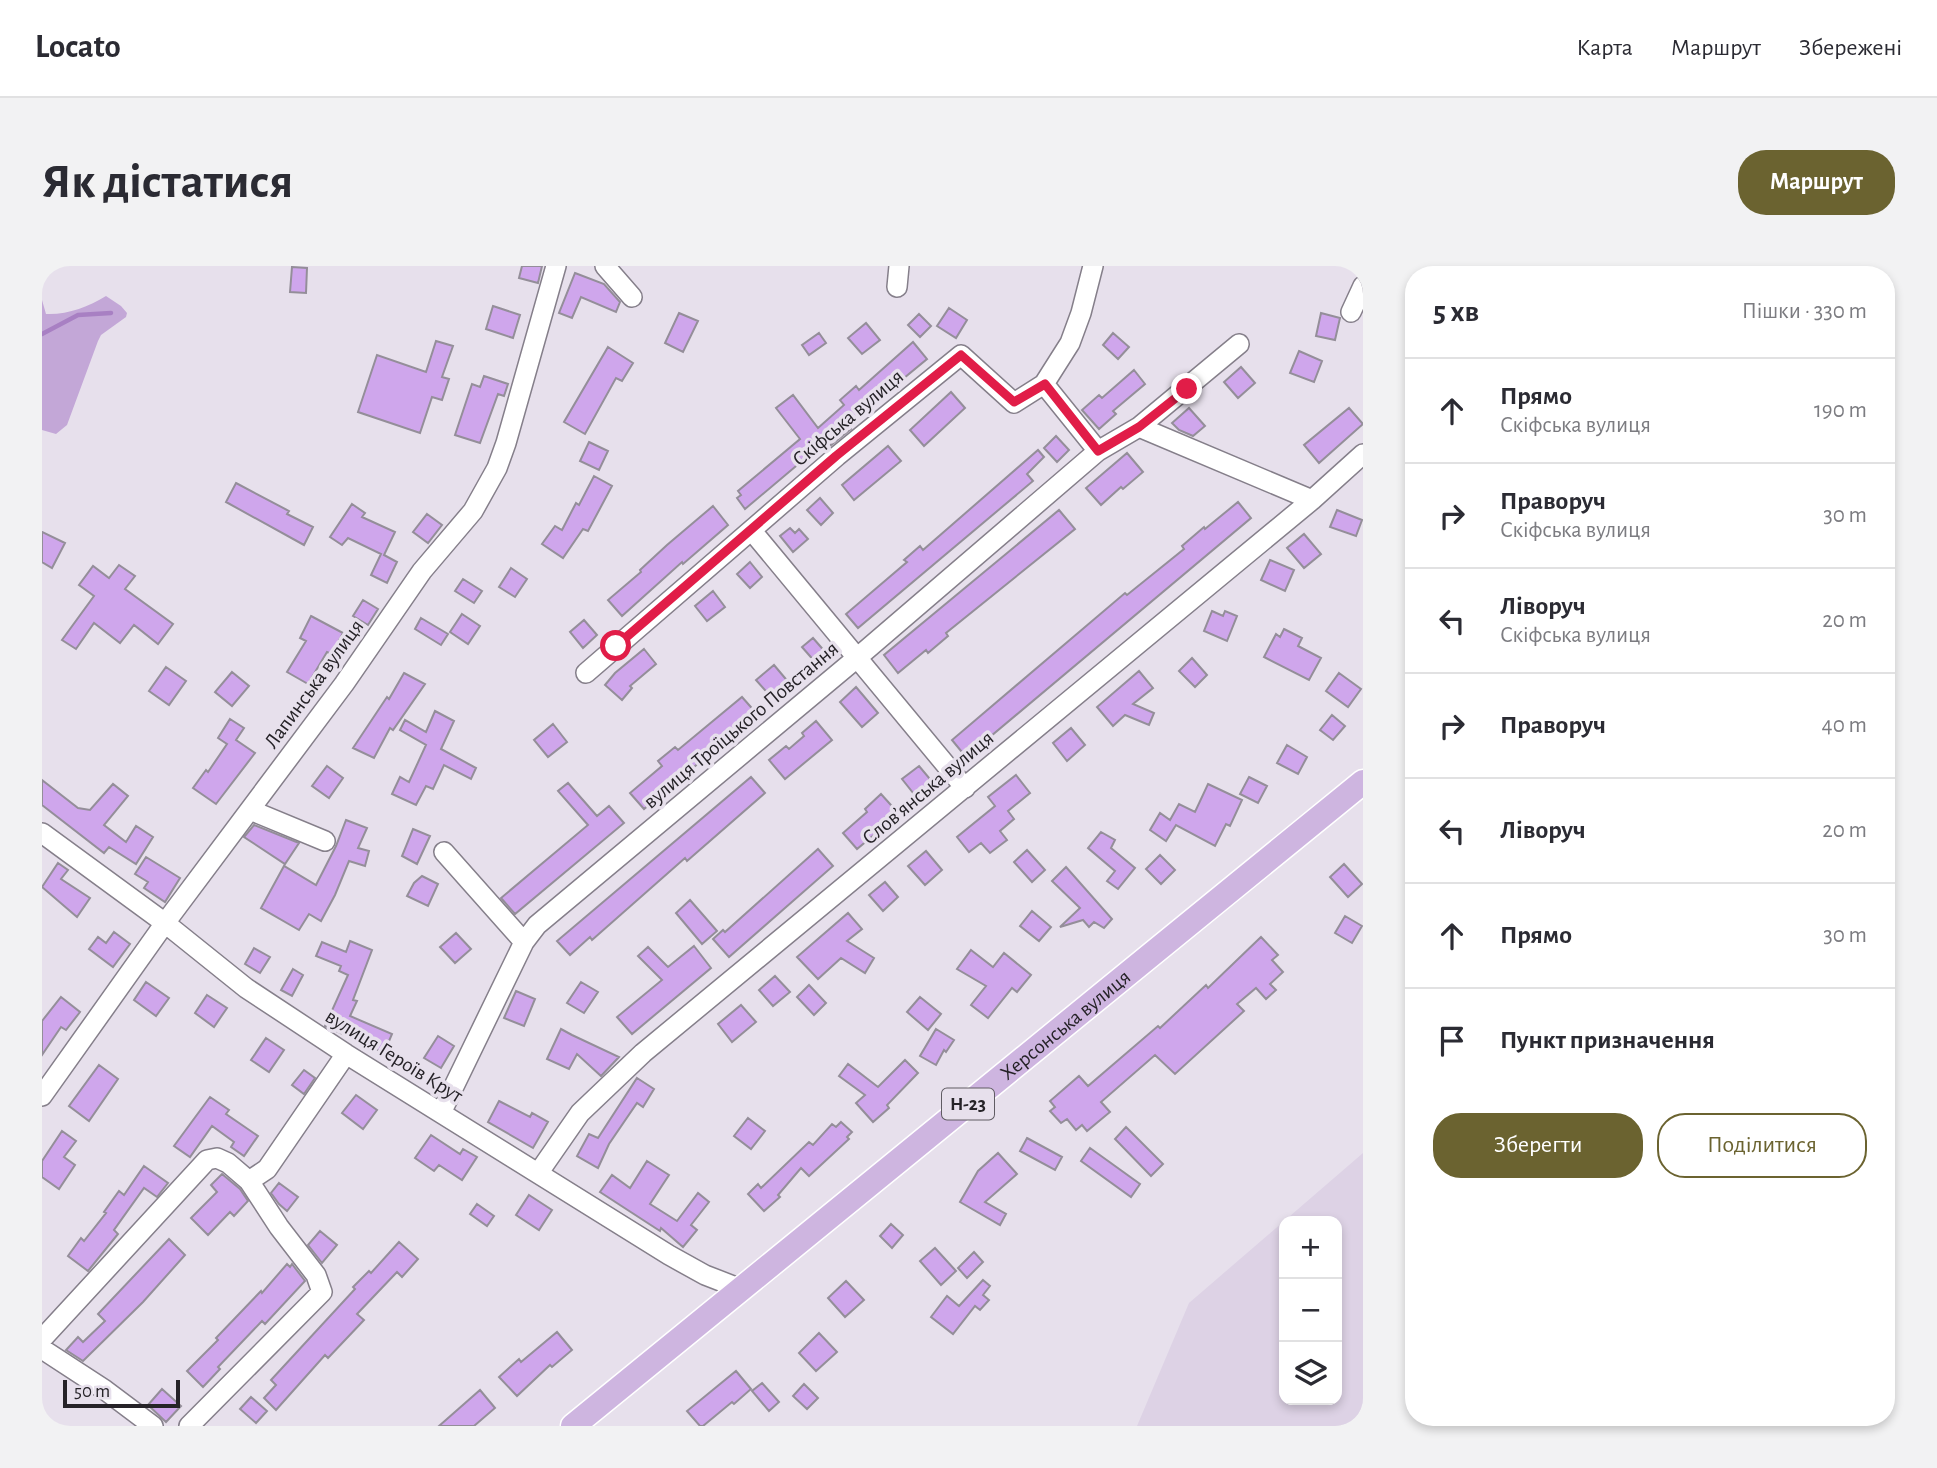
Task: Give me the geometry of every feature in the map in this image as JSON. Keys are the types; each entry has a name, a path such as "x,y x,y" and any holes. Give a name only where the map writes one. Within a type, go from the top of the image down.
{"main road":[{"name":"Херсонська вулиця","path":"573,1426 1363,782"}],"street":[{"name":"Лапинська вулиця","path":"42,1096 165,923 344,684 422,571 473,510 487,488 506,443 556,266"},
{"path":"605,266 632,297"},
{"path":"897,286 899,266"},
{"name":"Скіфська вулиця","path":"586,673 836,456 961,355 1014,402 1045,384 1070,342 1082,313 1093,266"},
{"path":"1351,312 1363,286"},
{"name":"вулиця Троїцького Повстання","path":"441,1112 524,942 537,925 858,657 1098,451 1139,427 1239,344"},
{"path":"1045,384 1098,451"},
{"path":"1139,427 1312,500"},
{"name":"Словʼянська вулиця","path":"538,1172 580,1113 643,1053 1312,500 1363,454"},
{"path":"752,531 965,788"},
{"path":"250,810 325,841"},
{"name":"вулиця Героїв Крут","path":"42,833 165,923 246,988 346,1055 669,1255 705,1275 740,1289"},
{"path":"444,852 524,942"},
{"path":"249,1181 267,1168 346,1055"},
{"path":"42,1339 207,1160 217,1158 228,1163 249,1181 279,1227 316,1275 322,1292 189,1426"},
{"path":"42,1349 105,1390 153,1426"}],"shaded area":[{"path":"106,296 121,306 127,313 126,317 101,335 67,425 56,434 42,430 42,300 46,314 54,314 77,310"},
{"path":"1363,1153 1363,1426 1137,1426 1189,1303 1279,1225 1279,1405 1342,1405 1342,1216 1290,1216"}],"building":[{"path":"522,266 542,266 538,283 519,278"},
{"path":"292,267 307,268 306,293 290,292"},
{"path":"575,273 604,284 620,302 616,312 581,297 572,318 559,313"},
{"path":"493,306 520,315 513,338 486,329"},
{"path":"949,308 967,320 956,338 937,326"},
{"path":"679,313 698,321 683,352 665,343"},
{"path":"1321,313 1340,318 1335,340 1316,336"},
{"path":"919,314 931,326 920,337 908,325"},
{"path":"866,323 880,340 862,354 848,338"},
{"path":"819,333 826,343 809,355 802,345"},
{"path":"1113,333 1129,347 1118,359 1103,345"},
{"path":"436,341 453,346 442,377 449,379 442,400 432,397 420,433 358,412 377,355 426,372"},
{"path":"913,342 927,359 847,425 851,429 831,445 827,440 745,509 737,498 741,495 738,491 800,439 776,408 793,395 818,428 844,405 840,400 856,386 859,390"},
{"path":"608,347 633,363 622,381 616,378 585,434 564,422"},
{"path":"1299,351 1322,361 1314,382 1290,373"},
{"path":"1241,367 1255,383 1238,398 1224,382"},
{"path":"1134,370 1145,384 1113,411 1116,414 1099,429 1082,410 1099,395 1102,398"},
{"path":"484,376 508,384 504,396 498,394 480,443 455,435 472,384 480,387"},
{"path":"951,392 965,408 924,446 910,430"},
{"path":"1189,408 1205,426 1193,436 1179,430 1172,423"},
{"path":"1349,408 1363,424 1319,463 1304,445"},
{"path":"1056,436 1069,450 1057,462 1044,448"},
{"path":"589,442 608,451 599,470 580,461"},
{"path":"888,446 901,461 854,500 842,485"},
{"path":"1038,450 1044,457 1027,474 1033,481 858,628 846,614 907,562 904,560 920,546 923,550"},
{"path":"1127,453 1143,472 1101,505 1086,488"},
{"path":"594,476 612,486 588,531 583,529 563,558 542,544 555,526 562,530"},
{"path":"236,483 313,527 304,545 226,502"},
{"path":"820,498 833,513 821,525 807,510"},
{"path":"1238,502 1251,518 966,757 952,740 1125,593 1127,595 1184,549 1182,546 1204,527 1205,529"},
{"path":"352,504 365,513 362,517 395,532 384,555 397,562 387,583 371,575 381,554 348,538 342,545 330,537"},
{"path":"713,506 728,525 622,616 608,600"},
{"path":"1059,510 1075,529 946,633 948,636 928,653 926,650 898,673 884,655"},
{"path":"1337,510 1362,520 1356,536 1330,527"},
{"path":"427,514 442,525 428,543 413,532"},
{"path":"790,528 795,533 799,529 808,539 793,552 780,536"},
{"path":"42,532 65,543 52,568 42,562"},
{"path":"1304,534 1321,554 1304,568 1287,548"},
{"path":"1270,560 1294,570 1285,591 1261,580"},
{"path":"750,562 762,577 750,588 737,574"},
{"path":"119,565 135,576 125,589 173,624 158,644 134,625 120,643 94,623 76,649 62,640 94,596 79,585 93,566 109,578"},
{"path":"511,568 527,579 515,597 499,587"},
{"path":"463,579 482,591 474,603 455,591"},
{"path":"713,591 725,607 707,621 695,606"},
{"path":"363,600 378,609 368,625 353,616"},
{"path":"1212,611 1223,616 1225,611 1237,616 1227,641 1204,631"},
{"path":"462,614 480,626 468,644 450,632"},
{"path":"311,616 343,633 332,654 327,652 308,684 287,672 306,641 300,638"},
{"path":"421,618 448,634 441,645 415,629"},
{"path":"584,620 597,635 583,648 570,632"},
{"path":"1284,629 1302,638 1298,646 1321,658 1309,680 1264,657 1276,634 1280,637"},
{"path":"813,638 827,654 816,663 802,647"},
{"path":"644,649 656,664 630,686 632,688 622,700 605,685"},
{"path":"1192,658 1207,675 1195,687 1179,671"},
{"path":"774,665 790,684 773,699 756,680"},
{"path":"166,667 186,681 169,705 149,691"},
{"path":"1139,671 1153,688 1133,704 1154,713 1149,725 1125,715 1113,726 1097,707"},
{"path":"232,672 249,686 232,706 215,692"},
{"path":"404,673 425,684 393,730 390,728 374,758 353,748 387,697 389,699"},
{"path":"1339,673 1361,689 1348,707 1326,691"},
{"path":"856,687 878,713 862,727 840,702"},
{"path":"742,697 757,714 644,809 630,793 662,766 658,761 675,747 678,750"},
{"path":"435,711 454,721 441,749 476,768 471,779 444,765 433,789 426,786 416,805 392,794 400,777 409,782 426,745 400,730 405,720 426,732"},
{"path":"1332,715 1345,726 1333,740 1320,730"},
{"path":"230,719 244,728 236,740 255,753 216,804 193,788 227,744 218,738"},
{"path":"816,721 832,740 785,779 769,760 786,746 789,749"},
{"path":"553,724 567,742 548,757 534,740"},
{"path":"1071,728 1085,745 1067,761 1053,743"},
{"path":"1287,745 1307,757 1298,774 1277,763"},
{"path":"327,766 343,778 329,798 312,786"},
{"path":"919,766 935,785 918,799 902,779"},
{"path":"1016,775 1030,793 1008,811 1014,819 1000,831 1007,840 990,853 981,843 969,852 957,837 995,806 988,797"},
{"path":"751,777 765,793 687,861 685,858 592,940 590,937 570,955 557,941"},
{"path":"1249,777 1267,786 1258,803 1240,794"},
{"path":"42,780 78,808 90,810 113,784 128,796 104,825 126,842 136,826 153,837 136,864 109,847 104,853 42,805"},
{"path":"568,783 597,816 609,806 624,823 515,914 501,898 588,825 558,791"},
{"path":"1208,784 1242,800 1230,826 1226,824 1215,846 1176,825 1166,841 1150,830 1160,813 1170,820 1179,804 1195,812"},
{"path":"881,794 899,814 857,849 843,833 867,812 865,809"},
{"path":"346,820 367,828 358,848 369,851 365,866 349,861 321,921 309,914 299,930 261,908 284,866 316,885"},
{"path":"254,825 299,843 285,864 244,837"},
{"path":"413,829 430,836 417,864 402,856"},
{"path":"1101,832 1115,840 1111,848 1135,868 1118,889 1107,881 1115,871 1088,848"},
{"path":"818,849 833,866 729,957 713,939 723,930 725,932"},
{"path":"1027,850 1045,870 1032,882 1014,862"},
{"path":"926,851 942,870 925,885 908,866"},
{"path":"1160,855 1175,870 1161,884 1146,869"},
{"path":"146,857 180,878 165,902 144,888 148,882 135,874"},
{"path":"58,863 68,870 61,879 90,898 77,917 42,887"},
{"path":"1344,864 1362,884 1348,897 1330,877"},
{"path":"1066,867 1112,919 1104,928 1094,922 1089,927 1083,920 1060,927 1080,908 1052,881"},
{"path":"422,876 438,884 428,906 407,896 414,883"},
{"path":"885,882 898,897 883,911 869,895"},
{"path":"690,900 717,931 702,944 676,913"},
{"path":"1032,911 1051,927 1039,941 1020,926"},
{"path":"848,913 862,929 847,941 874,958 865,973 841,958 818,979 797,957"},
{"path":"1345,916 1362,926 1352,943 1335,933"},
{"path":"114,932 130,944 113,967 89,949 98,937 106,943"},
{"path":"456,933 471,949 455,963 440,947"},
{"path":"1261,937 1278,955 1272,960 1283,972 1270,984 1276,990 1266,999 1256,988 1237,1004 1244,1011 1175,1074 1155,1055 1101,1102 1110,1112 1087,1131 1082,1125 1076,1130 1067,1119 1061,1123 1050,1111 1055,1107 1050,1101 1079,1076 1088,1086 1158,1026 1160,1028 1206,985 1208,988"},
{"path":"350,941 372,950 353,1000 357,1001 350,1016 392,1034 384,1053 325,1026 348,975 339,971 341,966 316,956 322,942 346,952"},
{"path":"694,946 711,968 632,1034 617,1017 662,980 638,956 648,947 668,967"},
{"path":"254,948 270,957 260,973 245,964"},
{"path":"971,950 993,967 1004,953 1031,975 1017,992 1012,988 988,1018 971,1005 986,986 957,969"},
{"path":"293,969 303,975 292,996 281,990"},
{"path":"775,976 790,992 773,1006 759,990"},
{"path":"146,982 169,998 156,1016 134,1000"},
{"path":"581,982 598,992 584,1013 567,1003"},
{"path":"809,985 826,1003 814,1015 797,997"},
{"path":"516,991 535,999 524,1026 504,1018"},
{"path":"207,995 227,1008 214,1027 195,1013"},
{"path":"61,997 80,1012 66,1030 61,1027 42,1055 42,1021"},
{"path":"920,997 941,1014 928,1030 907,1012"},
{"path":"741,1005 756,1022 732,1042 718,1024"},
{"path":"561,1029 619,1057 601,1076 577,1054 569,1069 547,1059"},
{"path":"936,1029 954,1040 946,1052 944,1050 936,1065 920,1056"},
{"path":"438,1036 454,1046 441,1068 424,1058"},
{"path":"266,1038 284,1050 269,1072 251,1060"},
{"path":"905,1060 918,1073 887,1105 889,1108 873,1122 856,1103 865,1095 839,1076 848,1064 878,1087"},
{"path":"99,1065 118,1079 89,1121 69,1106"},
{"path":"304,1070 315,1078 304,1094 292,1085"},
{"path":"637,1078 654,1089 643,1107 637,1103 609,1144 598,1168 577,1156 589,1134 598,1138"},
{"path":"356,1095 377,1110 363,1129 342,1113"},
{"path":"210,1097 229,1110 226,1114 258,1136 244,1156 231,1147 234,1142 212,1126 190,1157 174,1146"},
{"path":"499,1101 530,1117 532,1113 548,1122 533,1148 488,1122"},
{"path":"748,1118 765,1131 751,1149 734,1136"},
{"path":"841,1122 852,1132 847,1137 849,1139 809,1176 801,1168 778,1195 780,1197 764,1211 748,1194 758,1184 761,1188 809,1142 813,1145 832,1124 836,1127"},
{"path":"1126,1127 1163,1164 1151,1176 1115,1139"},
{"path":"62,1131 76,1141 64,1157 75,1165 59,1189 42,1177 42,1161"},
{"path":"431,1135 460,1154 463,1149 477,1157 462,1180 439,1165 434,1171 415,1158"},
{"path":"1027,1138 1062,1157 1055,1170 1020,1151"},
{"path":"1090,1148 1140,1184 1131,1197 1081,1161"},
{"path":"998,1153 1017,1174 985,1202 1006,1214 1000,1225 960,1202 978,1171"},
{"path":"647,1161 669,1175 650,1204 677,1221 698,1193 709,1202 691,1225 697,1230 683,1247 661,1228 660,1231 600,1192 612,1175 630,1188"},
{"path":"144,1166 168,1183 157,1197 144,1188 114,1230 118,1234 88,1271 68,1256 81,1238 84,1241 106,1213 104,1212 119,1191 124,1195"},
{"path":"222,1174 240,1189 248,1201 234,1216 230,1212 208,1235 191,1218 217,1192 211,1185"},
{"path":"279,1183 298,1197 287,1211 271,1193"},
{"path":"529,1195 552,1210 539,1230 516,1215"},
{"path":"477,1204 494,1216 487,1226 470,1214"},
{"path":"891,1224 903,1235 892,1248 880,1236"},
{"path":"320,1231 337,1245 322,1263 308,1245"},
{"path":"169,1239 185,1255 143,1302 83,1361 66,1350 78,1337 83,1342 105,1321 98,1314"},
{"path":"399,1242 418,1259 402,1277 397,1272 357,1314 364,1320 328,1358 325,1355 276,1410 264,1398 276,1385 271,1380 355,1289 353,1287 369,1271 371,1273"},
{"path":"935,1248 956,1271 941,1285 920,1261"},
{"path":"974,1252 983,1262 967,1278 958,1268"},
{"path":"287,1264 290,1267 292,1264 305,1281 265,1324 262,1321 218,1367 220,1369 203,1387 187,1371"},
{"path":"983,1280 990,1286 983,1295 989,1300 980,1310 975,1306 953,1334 931,1317 947,1296 959,1306"},
{"path":"846,1281 864,1300 845,1317 828,1298"},
{"path":"557,1332 572,1350 552,1367 550,1365 517,1396 499,1377"},
{"path":"819,1333 837,1352 816,1371 799,1353"},
{"path":"736,1371 751,1389 734,1404 732,1402 700,1426 687,1411"},
{"path":"762,1383 779,1402 769,1411 752,1391"},
{"path":"804,1384 818,1398 807,1409 793,1396"},
{"path":"162,1389 181,1406 166,1422 148,1405"},
{"path":"480,1390 495,1408 474,1426 439,1426"},
{"path":"251,1397 267,1411 256,1423 240,1409"}],"waterway":[{"path":"42,334 78,315 111,313"}],"route":[{"path":"616,646 836,456 961,355 1014,402 1045,384 1098,451 1139,427 1187,389"}]}
